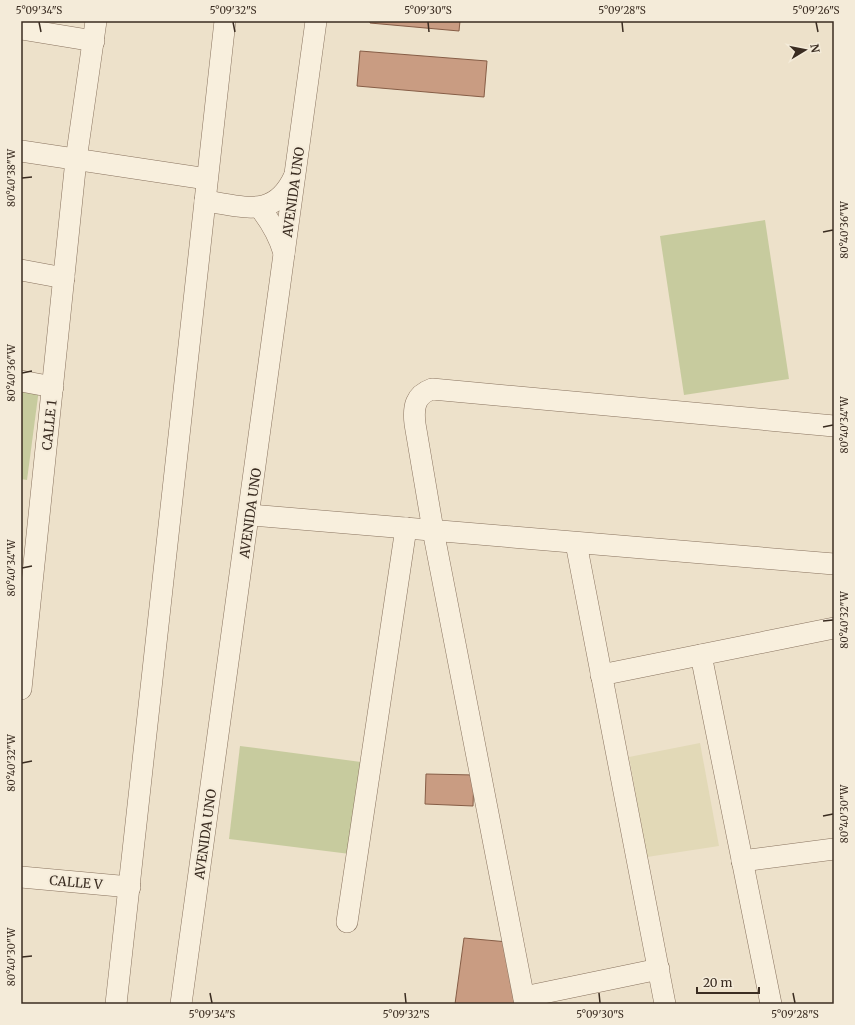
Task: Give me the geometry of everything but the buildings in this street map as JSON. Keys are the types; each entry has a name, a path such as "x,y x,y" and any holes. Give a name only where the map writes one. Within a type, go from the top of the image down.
{"street":[{"path":"116,1004 225,21"},
{"name":"AVENIDA UNO","path":"181,1004 250,515 316,21"},
{"path":"21,29 95,31"},
{"name":"CALLE 1","path":"21,689 76,160 95,31"},
{"path":"21,151 208,179"},
{"path":"205,201 260,208 278,200 287,191 296,172"},
{"path":"260,208 274,227 285,256"},
{"path":"21,270 64,278"},
{"path":"21,381 53,387"},
{"path":"658,969 524,1000 433,530 414,416 414,406 418,398 425,392 432,390 834,429"},
{"path":"250,515 433,530 576,544 834,564"},
{"path":"347,922 406,528"},
{"path":"576,544 666,1004"},
{"path":"601,675 834,628"},
{"path":"701,655 771,1004"},
{"path":"742,861 834,849"},
{"name":"CALLE V","path":"21,876 130,887"}],"shaded area":[{"path":"700,743 719,846 647,857 629,757"}],"green space":[{"path":"765,220 789,379 684,395 660,236"},
{"path":"21,385 39,389 27,480 21,479"},
{"path":"240,746 361,762 350,854 229,839"}]}
